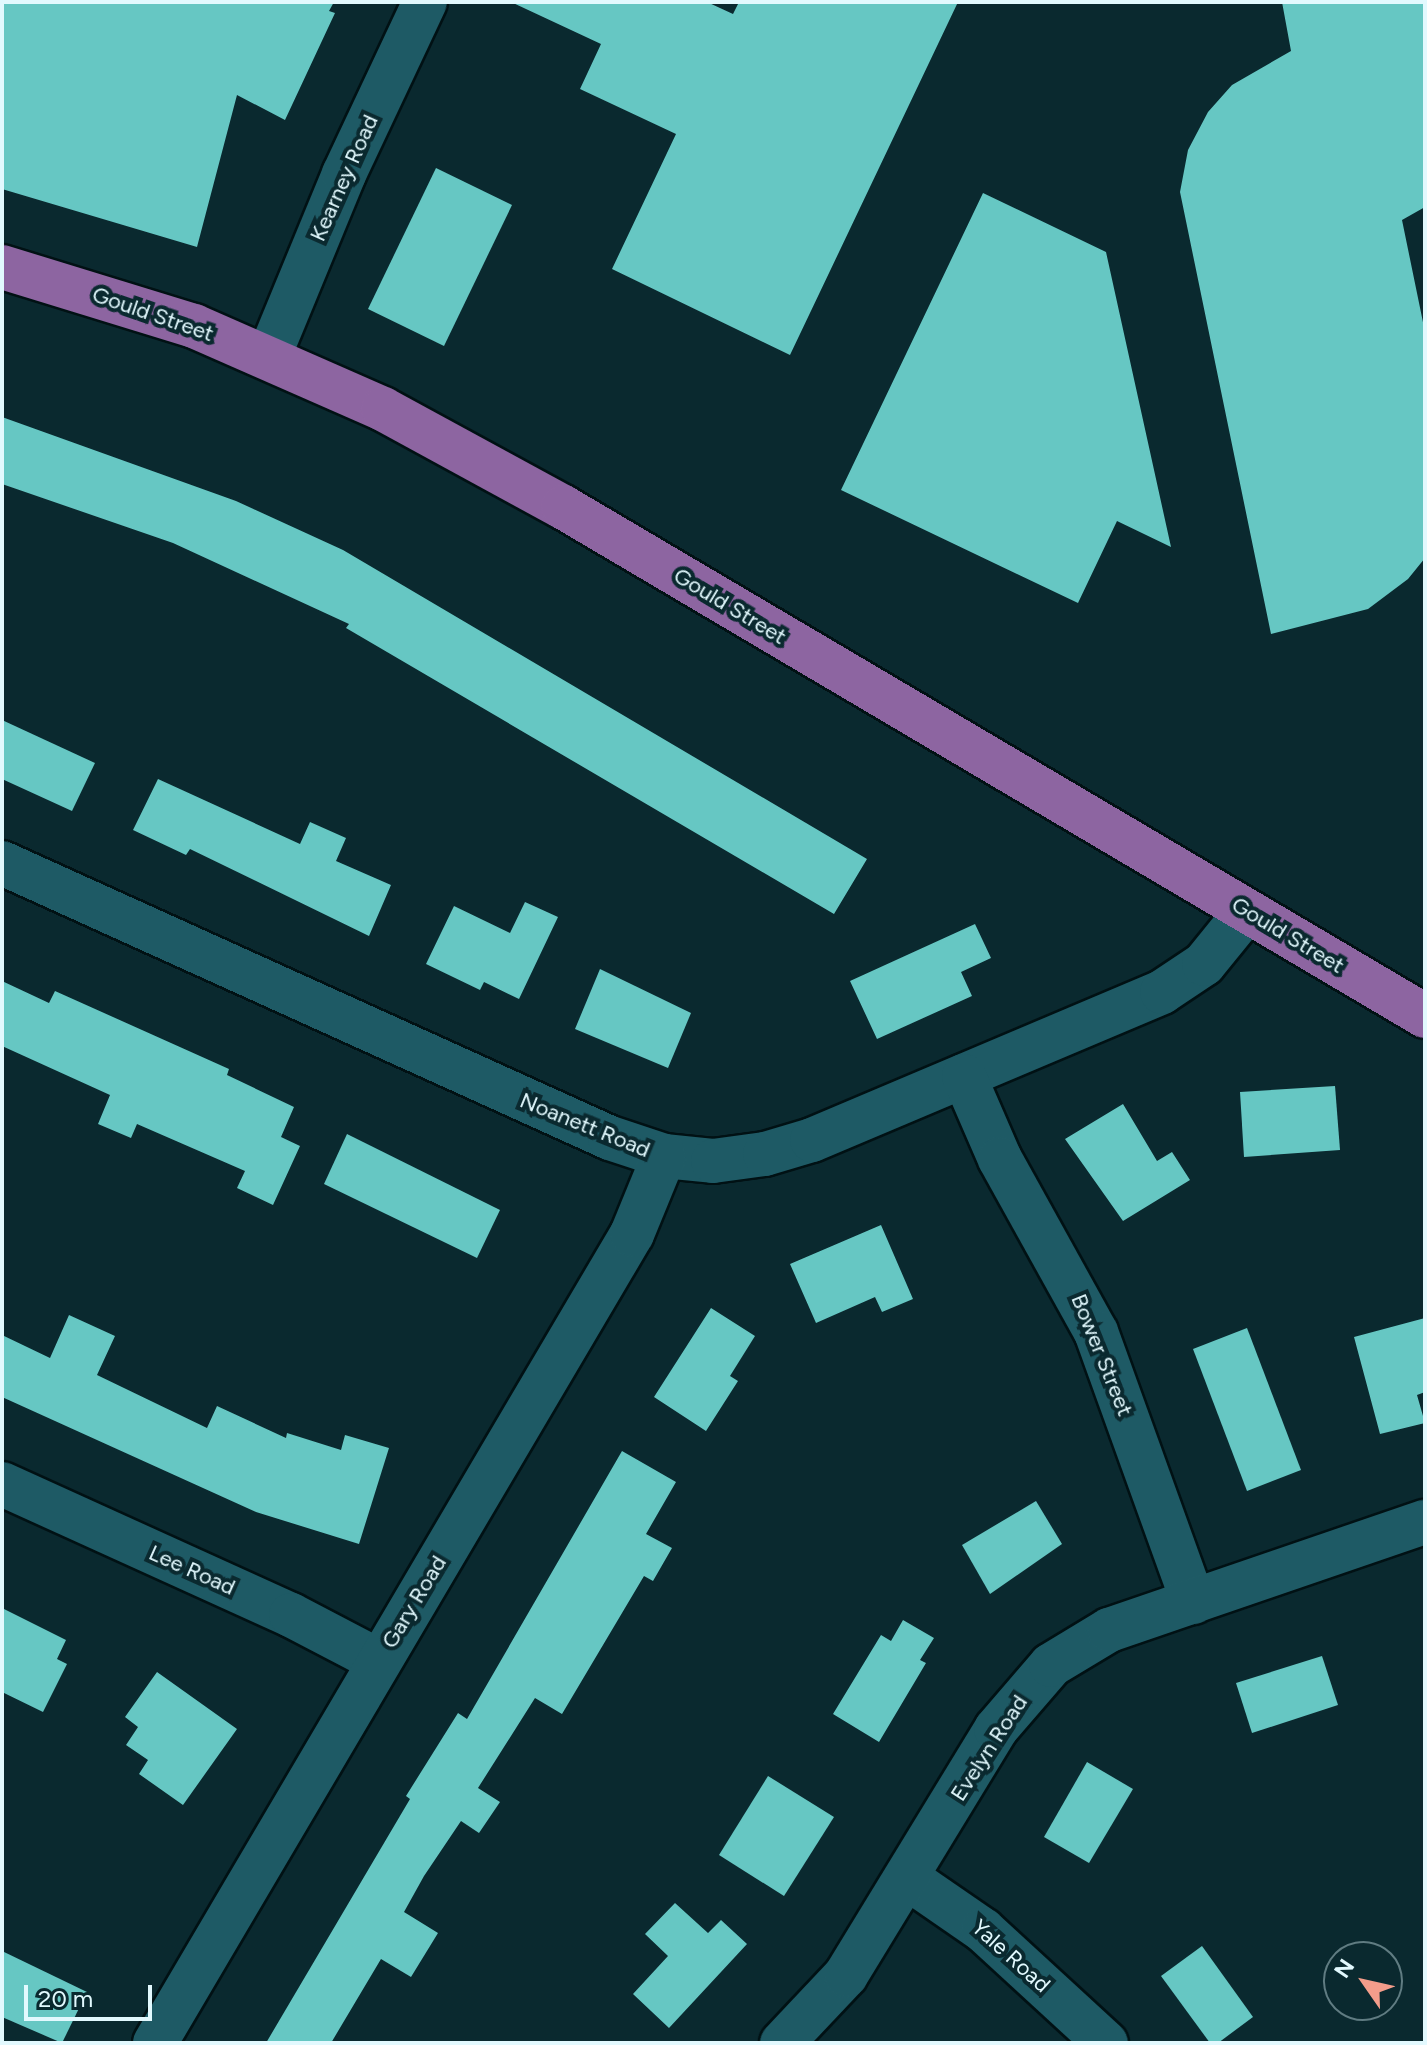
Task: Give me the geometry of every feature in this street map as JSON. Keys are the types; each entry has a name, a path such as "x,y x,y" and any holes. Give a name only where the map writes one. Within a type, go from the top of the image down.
{"main road":[{"name":"Gould Street","path":"2,267 143,308 269,356 383,409 537,492 1425,1016"}],"street":[{"name":"Kearney Road","path":"269,356 344,174 425,2"},
{"name":"Noanett Road","path":"2,863 527,1103 664,1156 713,1161 778,1151 964,1076 1186,979 1221,947 1247,911"},
{"name":"Bower Street","path":"964,1076 1000,1159 1092,1321 1193,1602"},
{"name":"Gary Road","path":"155,2043 632,1234 664,1156"},
{"name":"Lee Road","path":"2,1484 291,1615 379,1661"},
{"name":"Evelyn Road","path":"782,2043 846,1975 909,1879 996,1729 1036,1679 1088,1639 1425,1522"},
{"name":"Yale Road","path":"909,1879 983,1930 1106,2043"}],"building":[{"path":"2,2 334,2 329,11 335,13 285,120 237,95 197,247 2,189"},
{"path":"511,2 707,2 733,14 739,2 958,2 790,355 612,269 676,134 580,89 601,44"},
{"path":"1282,2 1425,2 1425,207 1402,220 1425,332 1425,558 1408,579 1368,609 1271,634 1180,192 1188,150 1208,112 1232,85 1291,51"},
{"path":"436,168 512,205 444,346 368,309"},
{"path":"983,193 1106,252 1171,547 1117,521 1078,603 841,490"},
{"path":"2,417 236,501 343,550 867,859 834,914 346,628 349,624 173,543 2,484"},
{"path":"2,720 95,763 72,811 2,779"},
{"path":"158,779 300,844 310,822 346,838 336,861 391,885 369,936 190,849 186,855 133,830"},
{"path":"525,902 558,917 519,999 484,982 480,990 426,964 454,906 510,933"},
{"path":"975,924 991,958 961,972 972,996 877,1039 850,981"},
{"path":"600,969 691,1013 668,1068 575,1029"},
{"path":"2,981 49,1003 55,991 229,1069 227,1075 294,1107 281,1137 300,1146 273,1205 237,1188 245,1171 137,1124 131,1138 98,1124 110,1095 2,1046"},
{"path":"1335,1086 1340,1150 1244,1157 1240,1092"},
{"path":"1123,1104 1157,1161 1172,1152 1190,1180 1123,1221 1065,1139"},
{"path":"347,1134 500,1210 477,1258 324,1184"},
{"path":"881,1225 913,1299 882,1312 875,1297 816,1323 790,1264"},
{"path":"711,1308 755,1336 730,1376 738,1381 706,1431 654,1397"},
{"path":"69,1315 115,1336 97,1375 207,1428 217,1406 286,1438 287,1433 341,1450 345,1435 389,1448 359,1544 256,1512 2,1397 2,1335 50,1358"},
{"path":"1425,1318 1425,1392 1417,1395 1425,1423 1380,1434 1354,1337"},
{"path":"1247,1328 1301,1470 1247,1491 1193,1349"},
{"path":"622,1451 676,1482 646,1534 672,1548 653,1581 644,1576 562,1714 535,1698 478,1788 500,1802 479,1833 461,1821 424,1876 404,1912 438,1933 411,1977 381,1959 331,2043 266,2043 410,1799 406,1796 458,1713 467,1719"},
{"path":"1036,1501 1062,1544 990,1594 962,1545"},
{"path":"2,1608 66,1640 57,1659 67,1664 43,1712 2,1692"},
{"path":"903,1620 934,1638 920,1660 926,1663 879,1742 833,1714 881,1635 891,1641"},
{"path":"1322,1656 1338,1705 1252,1733 1236,1683"},
{"path":"157,1672 237,1729 183,1805 139,1774 148,1760 126,1745 138,1727 125,1717"},
{"path":"1087,1762 1133,1789 1089,1863 1044,1837"},
{"path":"768,1776 834,1817 784,1896 719,1855"},
{"path":"675,1903 708,1933 721,1920 747,1944 669,2028 633,1994 668,1956 645,1934"},
{"path":"1202,1946 1253,2017 1218,2043 1210,2043 1161,1976"},
{"path":"2,1951 87,1992 62,2043 2,2017"}]}
